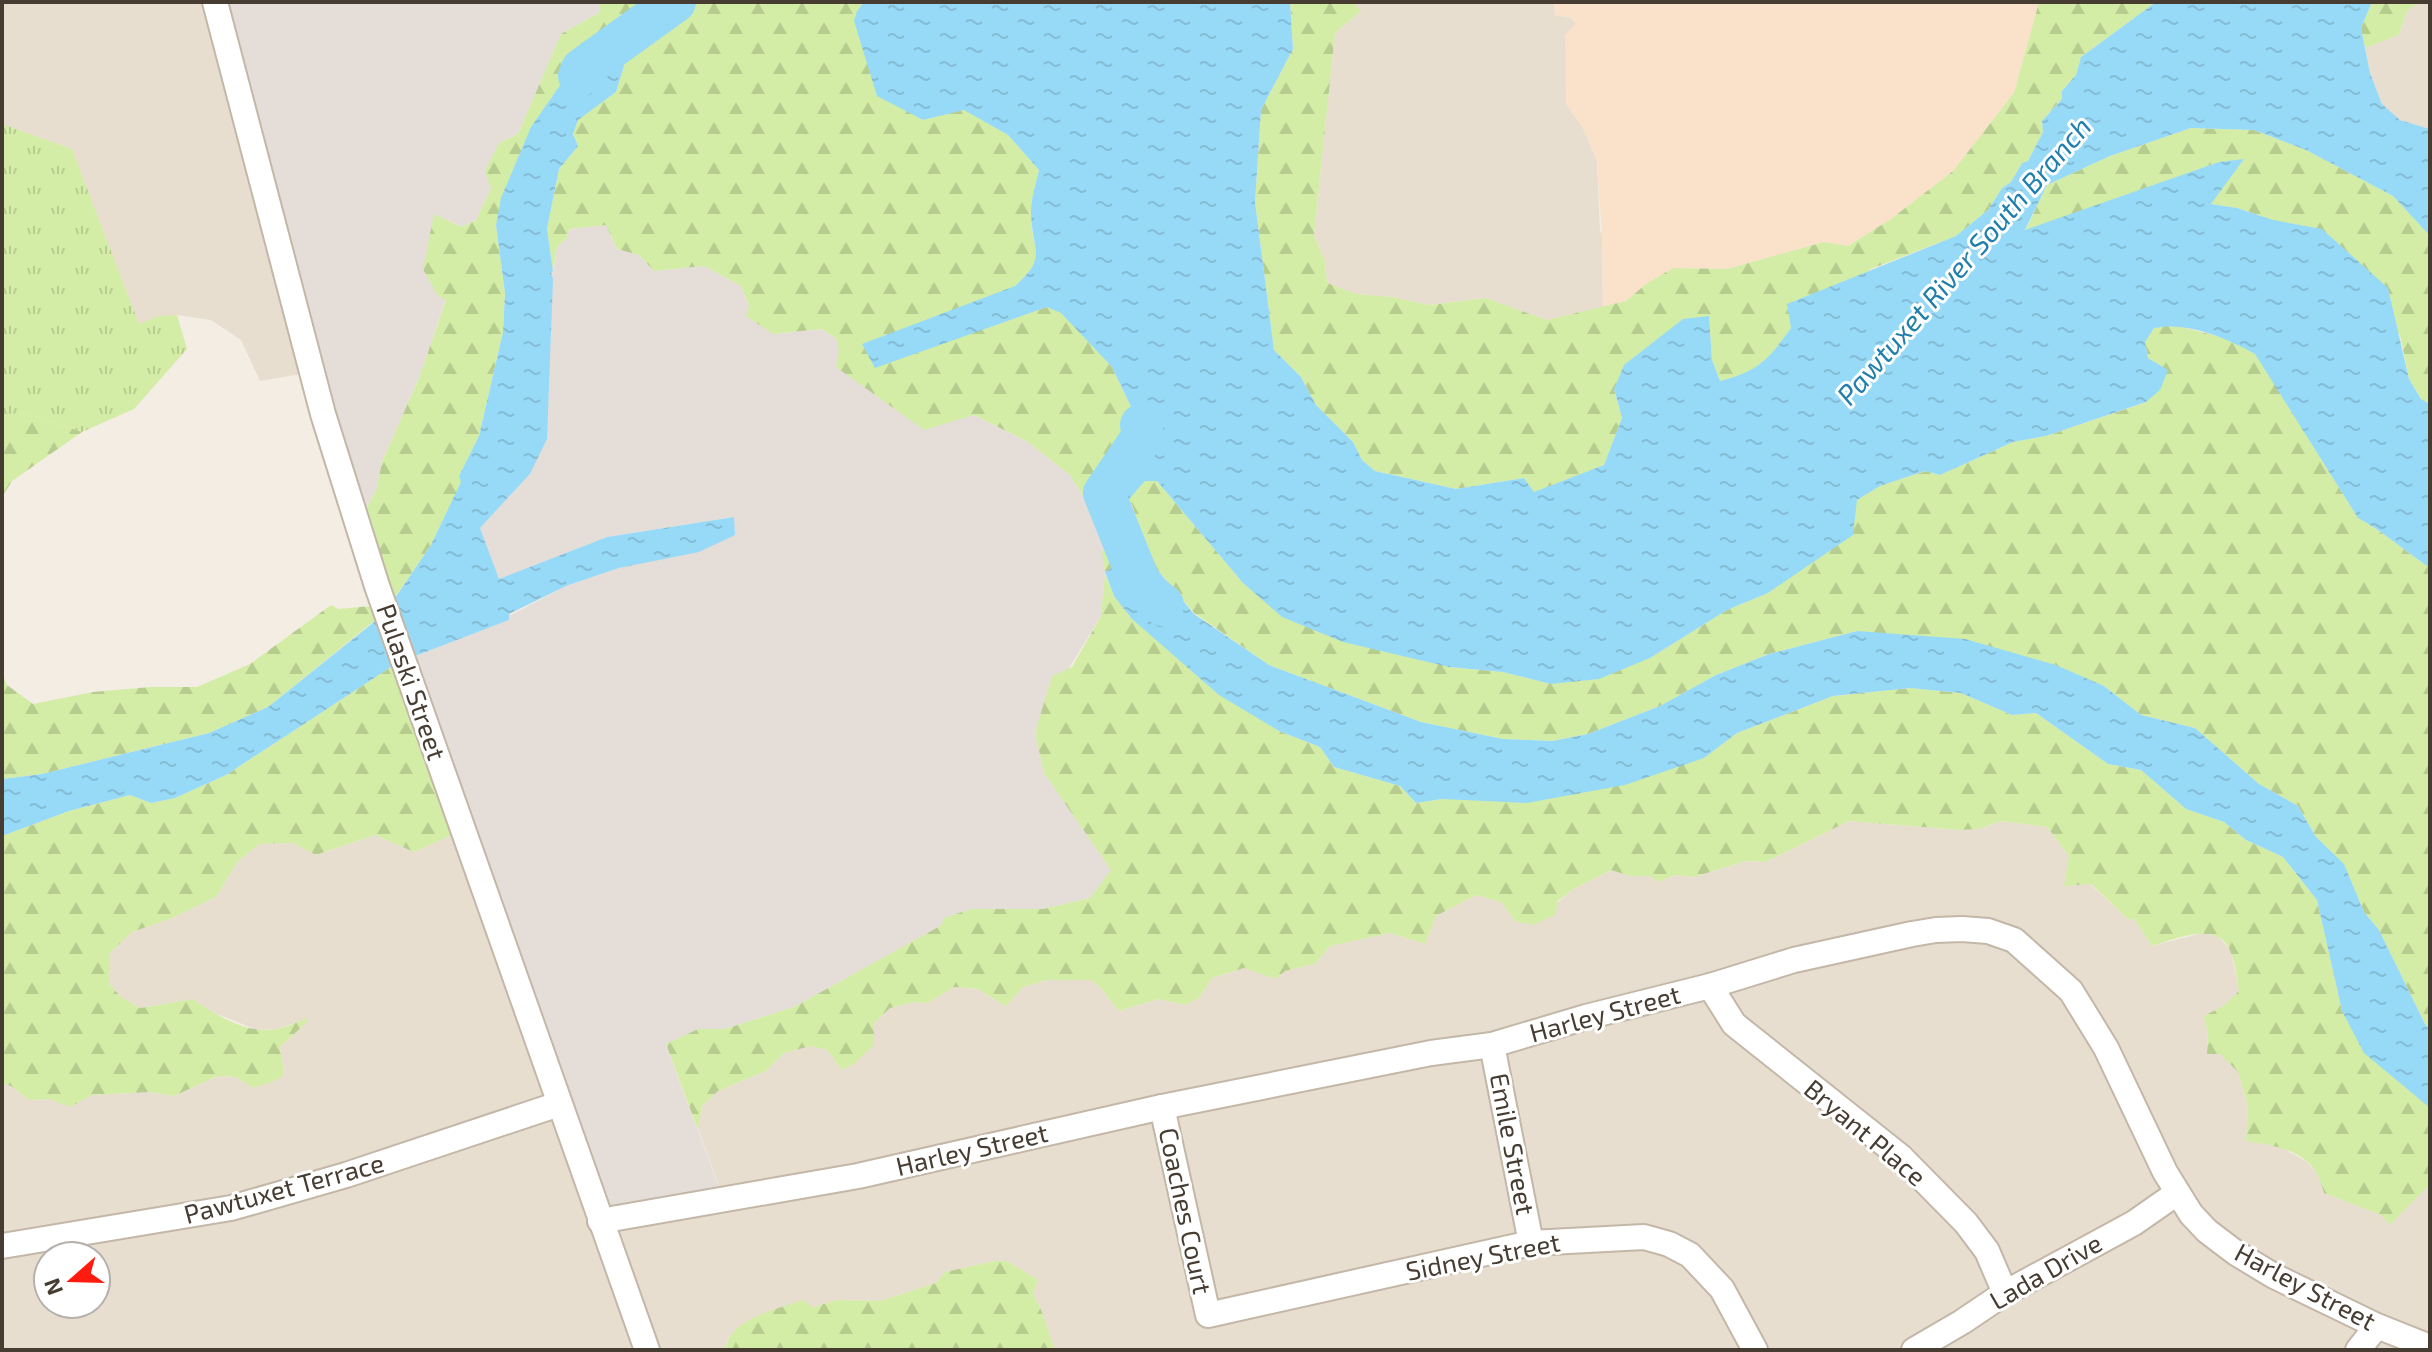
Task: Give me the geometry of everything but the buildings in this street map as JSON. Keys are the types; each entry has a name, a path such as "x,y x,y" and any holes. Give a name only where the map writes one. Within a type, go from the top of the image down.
{"street":[{"name":"Pulaski Street","path":"215,2 323,414 377,586 647,1350"},
{"name":"Harley Street","path":"600,1221 858,1176 1162,1107 1431,1053 1492,1045 1794,960 1936,930 1988,931 2014,940 2071,991 2106,1048 2165,1172 2191,1214 2207,1231 2274,1276 2377,1326 2430,1347"},
{"name":"Bryant Place","path":"1710,986 1734,1024 1901,1157 1966,1223 1987,1251 2005,1293"},
{"name":"Emile Street","path":"1492,1045 1531,1243"},
{"name":"Pawtuxet Terrace","path":"2,1246 231,1208 346,1175 559,1104"},
{"name":"Coaches Court","path":"1162,1107 1208,1315"},
{"name":"Lada Drive","path":"1914,1350 2005,1293 2134,1223 2177,1193"},
{"name":"Sidney Street","path":"1208,1315 1531,1243 1644,1237 1669,1244 1690,1255 1722,1289 1755,1350"},
{"path":"2358,1350 2377,1326"}],"shaded area":[{"path":"2,2 211,2 307,373 260,381 241,340 211,320 177,315 139,325 72,149 2,124"},
{"path":"212,2 600,2 599,13 561,34 518,134 499,143 491,189 476,220 462,227 434,214 438,295 446,299 419,378 382,462 376,491 357,524"},
{"path":"1353,2 1554,2 1555,15 1571,18 1576,23 1566,104 1582,126 1597,160 1603,307 1547,320 1486,298 1429,305 1356,294 1327,284 1325,261 1314,235 1335,33 1360,12"},
{"path":"1554,2 2039,2 2014,93 1953,171 1891,219 1848,246 1824,242 1727,269 1673,268 1646,284 1626,301 1603,307 1597,160 1582,126 1566,104 1565,35 1576,23 1571,18 1555,15"},
{"path":"2420,2 2430,2 2430,129 2400,120 2382,104 2370,73 2365,48 2399,35 2407,11"},
{"path":"606,225 617,249 639,255 654,271 704,266 741,286 749,305 773,334 821,329 836,338 839,350 923,429 974,415 1028,442 1070,475 1088,504 1102,504 1103,512 1114,512 1126,504 1132,504 1142,537 1136,545 1103,551 1105,574 1101,616 1043,711 1035,732 1044,773 1112,871 1090,898 1043,909 972,909 794,1007 725,1029 698,1029 666,1045 723,1198 602,1220 397,663 509,620 509,611 511,615 566,586 735,535 733,517 607,537 498,580 480,528 530,474 551,272 557,247 567,238 569,229"},
{"path":"1849,821 1959,830 1978,829 2001,821 2047,827 2090,884 2128,919 2135,920 2152,946 2202,933 2218,936 2231,951 2239,991 2223,1007 2204,1016 2208,1034 2207,1053 2220,1053 2238,1072 2248,1106 2246,1141 2279,1146 2306,1161 2317,1173 2324,1193 2381,1215 2430,1187 2430,1350 1055,1350 1033,1294 1038,1280 1007,1261 995,1261 945,1272 936,1283 880,1301 838,1300 813,1307 727,1341 725,1350 2,1350 2,1084 11,1086 29,1100 50,1099 70,1106 92,1095 150,1092 174,1096 218,1076 236,1077 253,1088 284,1074 280,1047 307,1019 277,1029 257,1030 212,1012 193,999 140,1008 120,997 109,984 109,954 132,932 170,919 216,897 238,861 260,844 293,843 317,855 375,835 414,852 459,832 723,1197 698,1129 702,1106 718,1091 766,1071 784,1053 811,1046 827,1050 842,1070 874,1023 890,1008 914,1002 928,1003 954,987 977,989 1006,1006 1022,987 1047,980 1091,980 1119,1011 1158,999 1185,1005 1199,998 1212,978 1244,968 1276,978 1285,971 1315,964 1330,946 1390,933 1425,944 1436,916 1476,895 1501,902 1515,921 1558,902 1572,890 1611,870 1630,876 1650,876 1658,882 1675,875 1694,877 1746,861 1766,862"}],"green space":[{"path":"600,2 864,2 857,11 923,120 964,109 1008,135 1039,170 1031,210 1036,254 1032,268 1015,286 875,367 1047,307 1061,312 1112,367 1134,413 1132,442 1102,504 1088,504 1070,475 1028,442 974,415 924,430 836,367 839,351 836,338 821,329 773,334 746,316 749,305 741,286 704,266 654,271 639,255 617,249 606,225 569,229 567,238 557,247 553,271 547,229 559,169 578,146 573,134 578,119 616,92 628,53 614,28 496,226 505,293 503,332 479,436 459,476 462,482 431,545 384,613 268,707 209,733 42,774 2,779 2,673 7,685 33,704 93,692 197,687 250,664 331,605 338,609 383,605 357,524 376,491 382,462 419,378 446,300 438,296 423,269 434,214 462,227 476,220 491,189 485,171 499,143 518,134 561,34 599,13"},
{"path":"1290,2 1353,2 1361,11 1335,33 1314,235 1325,261 1327,283 1356,294 1429,305 1486,298 1547,320 1626,301 1646,284 1673,268 1727,269 1824,242 1848,246 1891,219 1953,171 2014,93 2039,2 2156,2 2081,57 2076,75 2062,91 2062,99 2042,121 2043,132 2028,161 2022,163 1988,210 1956,236 1871,269 1791,328 1773,353 1749,373 1720,381 1712,360 1709,317 1614,390 1622,418 1604,465 1534,493 1524,478 1456,489 1375,471 1362,460 1353,442 1316,405 1301,377 1274,350 1255,202 1261,110 1293,49"},
{"path":"2372,2 2420,2 2407,11 2399,35 2365,48 2361,28"},
{"path":"2,124 72,149 139,324 159,316 177,315 187,349 134,409 82,432 33,415 2,413"},
{"path":"2191,128 2254,130 2306,150 2393,196 2430,236 2430,404 2421,399 2409,379 2400,335 2273,220 2237,208 2210,204 2243,160 2219,162 2025,231 2047,185 2110,156"},
{"path":"2171,324 2232,340 2256,354 2358,518 2430,568 2430,1029 2379,930 2364,912 2344,865 2316,837 2298,806 2259,784 2195,728 2141,715 2104,686 1857,631 1769,654 1716,675 1660,706 1588,734 1552,741 1503,739 1421,722 1269,665 1194,613 1150,561 1121,562 1105,572 1102,551 1136,545 1142,537 1132,504 1126,504 1129,498 1145,480 1157,481 1243,583 1449,667 1503,672 1551,684 1650,658 1727,610 1768,593 1857,500 1879,486 1926,471 1940,475 2013,442 2046,436 2147,402 2148,358 2145,342 2154,328"},
{"path":"2,413 33,415 82,432 12,481 2,497"},
{"path":"1105,574 1114,596 1279,731 1320,747 1334,767 1400,786 1416,803 1704,758 1737,733 1833,696 1910,688 1961,693 2012,715 2036,713 2108,764 2141,770 2186,809 2224,822 2246,840 2283,857 2317,900 2342,1011 2430,1108 2430,1187 2390,1225 2381,1215 2324,1193 2318,1176 2304,1159 2276,1147 2246,1141 2248,1106 2238,1072 2220,1054 2207,1054 2208,1034 2204,1016 2223,1006 2239,991 2233,957 2225,943 2217,937 2196,934 2152,946 2135,920 2128,919 2091,884 2064,886 2069,856 2047,827 2001,821 1978,829 1959,830 1849,821 1766,862 1746,861 1694,877 1675,875 1658,882 1650,876 1630,876 1611,870 1572,890 1558,901 1555,915 1533,925 1515,921 1501,902 1476,895 1436,916 1425,944 1390,933 1330,946 1315,964 1285,971 1276,979 1244,968 1212,978 1199,998 1185,1005 1158,999 1119,1011 1091,980 1047,980 1023,987 1006,1006 977,989 954,987 928,1003 914,1002 890,1008 874,1023 874,1045 855,1063 842,1070 827,1050 811,1046 784,1053 766,1071 718,1091 702,1106 698,1130 666,1044 698,1029 725,1029 794,1007 942,925 943,918 972,909 1043,909 1090,898 1111,870 1044,773 1035,733 1052,676 1072,667 1101,616"},
{"path":"397,663 459,832 414,852 375,835 316,855 293,843 260,844 238,861 216,897 170,919 132,932 109,954 109,984 121,997 140,1008 193,999 232,1022 266,1030 307,1018 307,1022 280,1047 284,1075 253,1088 236,1077 218,1076 174,1096 150,1092 92,1095 70,1107 50,1099 29,1100 11,1086 2,1084 2,836 69,811 130,795 151,803 175,798 226,775"},
{"path":"1007,1261 1038,1280 1033,1294 1055,1350 725,1350 729,1339 745,1322 780,1307 803,1300 813,1307 838,1300 880,1301 936,1283 945,1272"}],"water":[{"path":"864,2 1290,2 1293,49 1261,110 1255,202 1274,350 1301,377 1316,405 1353,442 1362,460 1375,471 1456,489 1524,478 1534,492 1604,465 1622,418 1614,389 1624,365 1683,319 1709,316 1712,360 1720,381 1744,373 1769,356 1791,328 1787,304 1956,236 1988,210 2022,163 2028,161 2043,132 2042,121 2062,99 2062,91 2076,75 2081,57 2156,2 2372,2 2361,28 2370,73 2382,104 2400,120 2430,129 2430,236 2393,196 2306,150 2254,130 2191,128 2110,156 2047,185 2025,230 2219,162 2244,159 2211,204 2322,229 2388,288 2409,379 2421,399 2430,404 2430,568 2358,518 2255,354 2206,332 2167,326 2154,328 2145,342 2148,358 2168,370 2160,390 2146,402 2046,436 2013,442 1940,475 1925,471 1880,486 1857,500 1853,535 1768,593 1727,610 1650,658 1599,679 1551,684 1503,672 1449,667 1343,642 1282,617 1243,583 1157,481 1145,481 1122,506 1103,512 1102,504 1132,442 1134,413 1112,367 1061,313 1047,307 875,368 862,344 1015,286 1025,276 1036,254 1031,210 1039,170 1008,135 964,110 923,120 877,96 854,21"},
{"path":"615,28 628,53 616,92 578,120 573,134 578,146 559,169 547,229 553,279 547,439 530,474 480,528 499,579 607,537 734,517 735,535 699,552 619,568 566,586 509,614 509,620 397,663 226,775 175,798 151,803 130,795 69,811 2,836 2,779 42,774 209,733 268,707 384,614 431,545 479,436 503,332 505,293 496,225 501,198 531,127 595,35"},
{"path":"1150,561 1194,614 1269,665 1421,722 1503,739 1552,741 1588,734 1660,706 1716,675 1769,654 1857,631 1965,639 2056,665 2104,686 2141,715 2195,728 2259,784 2298,806 2316,837 2344,864 2364,912 2379,930 2430,1029 2430,1108 2364,1053 2342,1011 2317,900 2283,857 2246,840 2224,822 2186,809 2141,770 2108,764 2036,713 2012,715 1961,693 1910,688 1833,696 1737,733 1704,758 1625,785 1527,803 1442,799 1416,803 1400,786 1334,767 1320,747 1279,731 1219,695 1132,619 1114,596 1105,572 1121,562"}],"waterway":[{"name":"Pawtuxet River South Branch","path":"579,76 582,69 675,2"},
{"path":"1141,425 1143,436 1104,493 1142,588 1163,605"}]}
